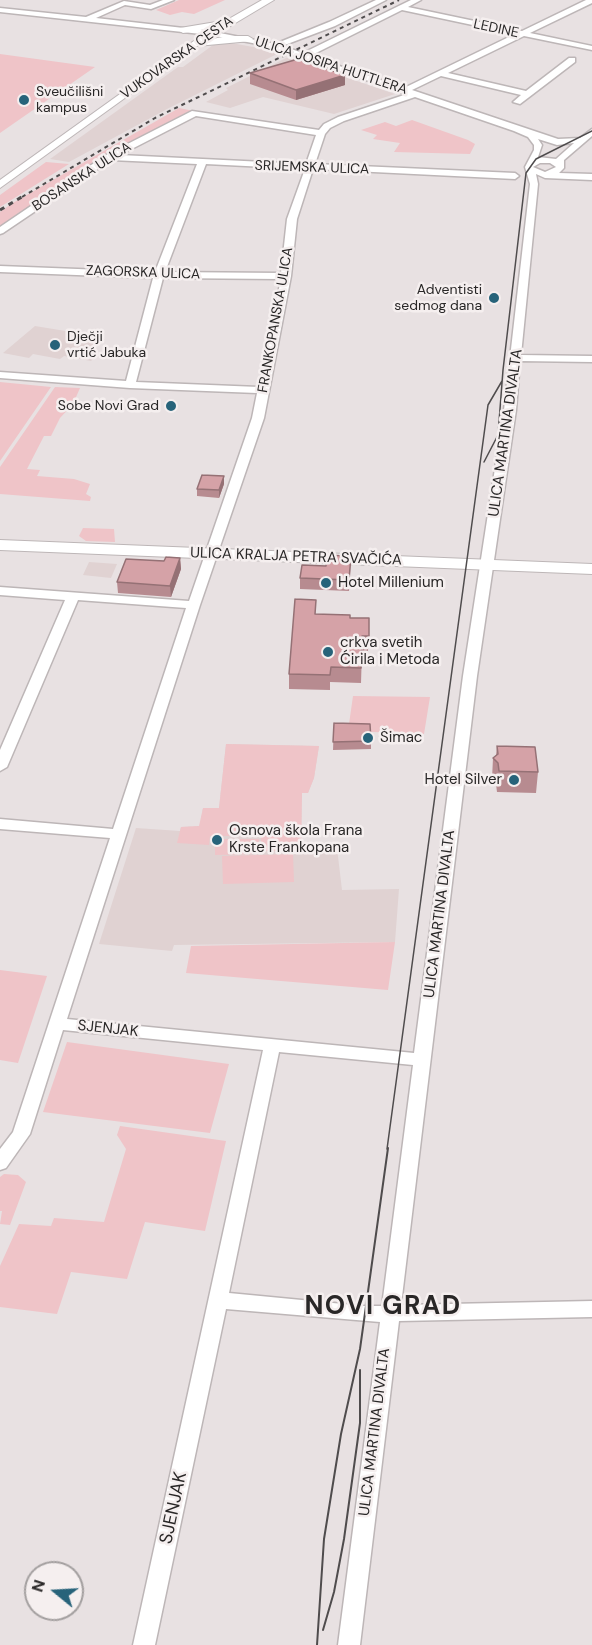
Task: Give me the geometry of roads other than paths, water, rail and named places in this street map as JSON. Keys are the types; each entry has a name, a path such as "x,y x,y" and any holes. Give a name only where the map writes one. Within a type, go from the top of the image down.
{"main road":[{"name":"VUKOVARSKA CESTA","path":"0,185 210,33 269,0"},
{"path":"183,30 228,22"},
{"path":"186,50 210,42 248,39"},
{"name":"ULICA KRALJA PETRA SVAČIĆA","path":"0,545 592,569"}],"street":[{"path":"87,20 126,3 151,7 170,0"},
{"path":"276,46 332,24 382,0"},
{"path":"304,56 417,0"},
{"path":"406,90 592,0"},
{"name":"LEDINE","path":"400,8 592,48"},
{"name":"ULICA JOSIPA HUTTLERA","path":"0,10 248,39 276,46 557,142 580,142"},
{"path":"517,102 572,60"},
{"path":"441,74 528,94"},
{"path":"321,133 327,126 342,119 417,94"},
{"name":"BOSANSKA ULICA","path":"0,231 110,157 191,114 198,112 321,133"},
{"path":"525,132 536,140 538,150 531,174 587,177"},
{"path":"545,175 552,162 592,132"},
{"name":"FRANKOPANSKA ULICA","path":"59,1024 194,605 258,418 286,276 292,219 321,133"},
{"path":"538,150 563,173 587,177"},
{"name":"SRIJEMSKA ULICA","path":"110,157 515,176 531,174 552,162"},
{"path":"130,385 159,275 202,163"},
{"name":"ULICA MARTINA DIVALTA","path":"349,1645 421,1060 516,358 531,174"},
{"name":"ZAGORSKA ULICA","path":"0,269 159,275 286,276"},
{"path":"516,358 592,360"},
{"path":"0,375 130,385 264,390"},
{"path":"0,591 194,605"},
{"path":"0,767 73,596"},
{"path":"0,824 120,834"},
{"name":"SJENJAK","path":"0,1163 21,1134 59,1024 421,1060"},
{"name":"SJENJAK","path":"144,1645 272,1046"},
{"path":"219,1300 341,1313 592,1309"}],"tram line":[{"path":"484,462 498,435 503,370 526,173 536,159 592,131"},
{"path":"387,1149 488,405 502,381"},
{"path":"317,1645 324,1539 341,1434 360,1349 388,1148"},
{"path":"323,1630 334,1592 344,1539 360,1423 360,1370"}],"railway":[{"path":"22,197 155,118 399,0"},
{"path":"0,210 25,195"}],"place":[{"name":"Sveučilišni kampus","path":"24,100"},
{"name":"Adventisti sedmog dana","path":"494,298"},
{"name":"Dječji vrtić Jabuka","path":"55,345"},
{"name":"Sobe Novi Grad","path":"171,406"},
{"name":"Hotel Millenium","path":"326,583"},
{"name":"crkva svetih Ćirila i Metoda","path":"328,652"},
{"name":"Šimac","path":"368,738"},
{"name":"Hotel Silver","path":"514,780"},
{"name":"Osnova škola Frana Krste Frankopana","path":"217,840"}],"district":[{"name":"NOVI GRAD","path":"383,1307"}]}
